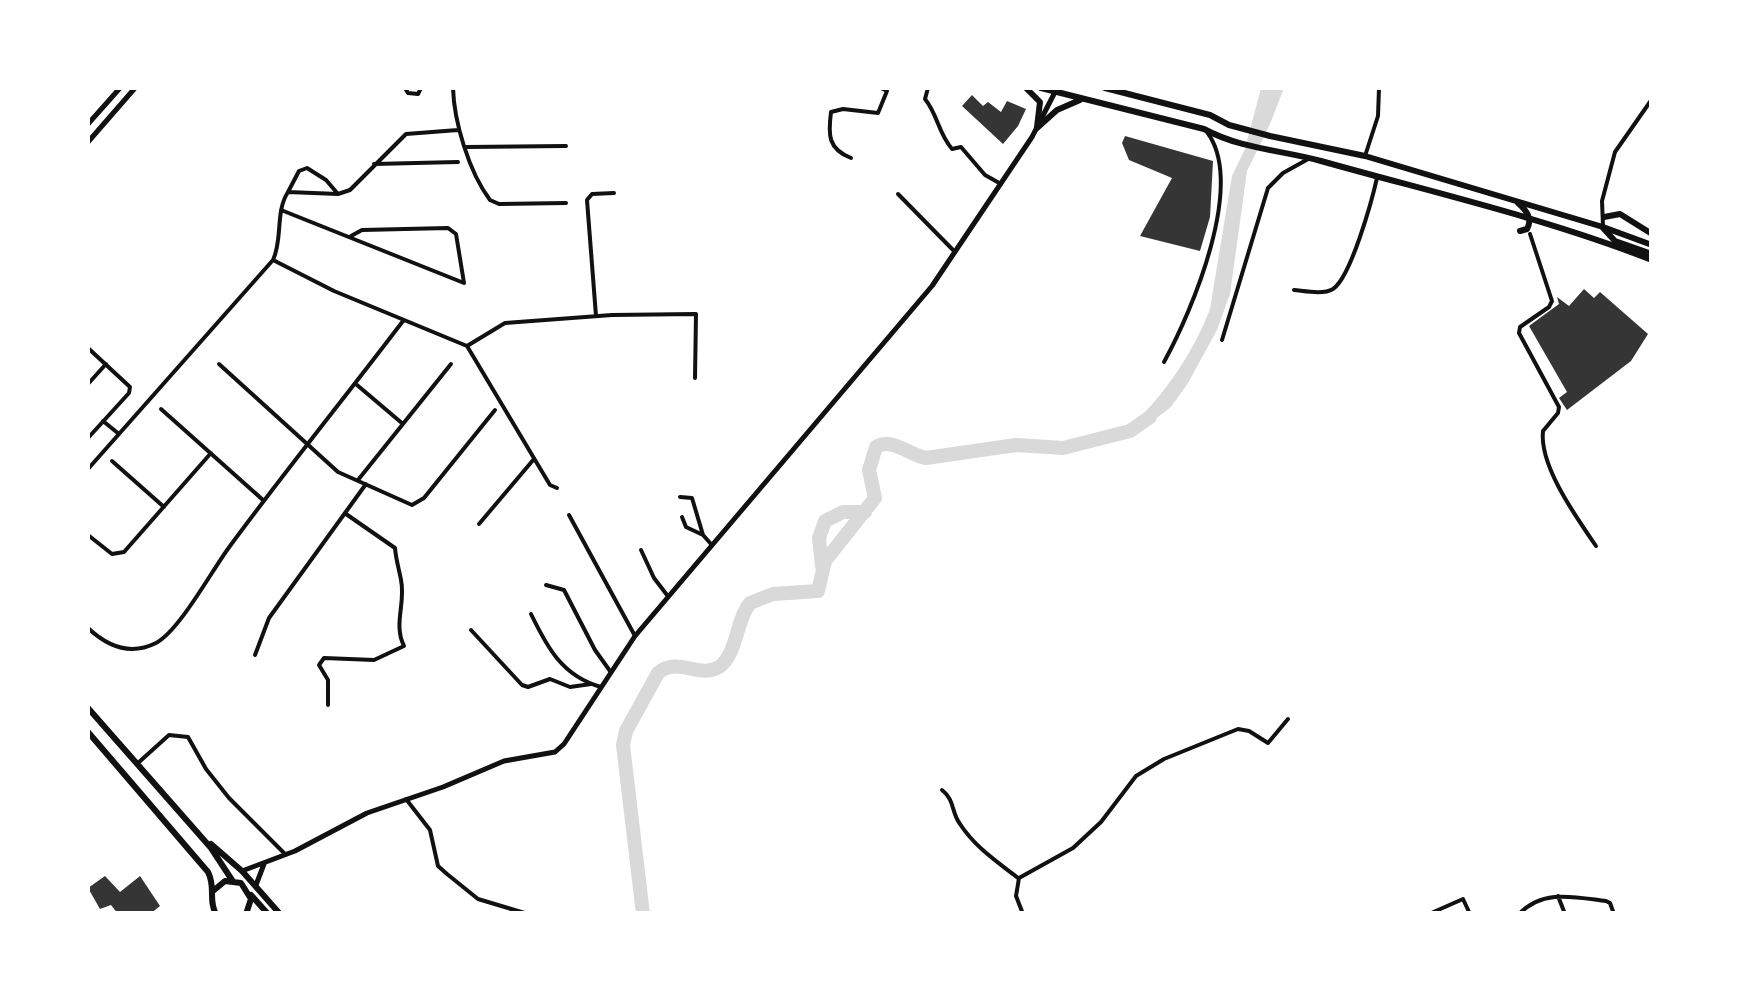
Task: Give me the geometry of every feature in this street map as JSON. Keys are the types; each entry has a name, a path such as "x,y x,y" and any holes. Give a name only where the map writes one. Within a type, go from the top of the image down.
{"main road":[{"path":"1026,88 1040,102 1037,128"},
{"path":"1041,88 1204,128 1225,140 1310,158 1652,257"},
{"path":"1104,88 1210,115 1229,126 1365,156 1516,202 1603,222 1652,245"},
{"path":"1037,128 1057,110 1086,98"},
{"path":"1516,202 1530,220 1527,229 1520,232"},
{"path":"1603,222 1620,214 1652,234"},
{"path":"1603,222 1615,241 1652,257"},
{"path":"88,708 202,838 232,880 244,885 268,914"},
{"path":"88,732 208,872 214,883 211,900 216,914"},
{"path":"202,838 242,871 280,914"},
{"path":"211,900 219,885 232,880"},
{"path":"246,914 250,894"}],"street":[{"path":"88,124 120,88"},
{"path":"88,142 134,88"},
{"path":"405,88 414,95 421,88"},
{"path":"487,88 453,88 458,130 486,196 494,202 566,202"},
{"path":"851,158 837,152 830,143 831,112 844,109 878,113 887,96 880,88"},
{"path":"928,88 925,99 936,116 938,134 952,149 961,148 984,175 1001,184"},
{"path":"1365,156 1378,116 1379,88"},
{"path":"242,871 286,855 367,812 443,788 504,761 555,752 578,726 610,670 668,595 908,316 1001,184 1037,128 1054,90"},
{"path":"1603,222 1602,200 1615,152 1652,99"},
{"path":"1164,362 1184,325 1211,247 1221,176 1215,142 1204,128"},
{"path":"288,192 338,194 356,185 406,134 458,130"},
{"path":"466,148 566,146"},
{"path":"1222,340 1268,188 1283,173 1310,158"},
{"path":"374,164 458,162"},
{"path":"88,470 272,260 281,210 300,171 308,168 338,194"},
{"path":"1294,290 1330,291 1336,286 1358,240 1377,177"},
{"path":"596,316 587,200 592,194 614,193"},
{"path":"898,194 954,252"},
{"path":"281,210 464,283 456,234 448,228 362,230 351,236"},
{"path":"1530,234 1552,301 1520,327 1519,333 1559,407 1543,430 1544,447 1569,506 1596,546"},
{"path":"272,260 403,322 466,346 550,485 558,488"},
{"path":"466,346 505,324 596,316 696,314 695,378"},
{"path":"88,628 110,645 121,648 146,647 166,637 264,500 403,322"},
{"path":"88,348 130,387 129,393 88,438"},
{"path":"88,384 106,364"},
{"path":"219,364 338,472 398,500 417,504 496,410"},
{"path":"358,480 451,364"},
{"path":"355,384 403,424"},
{"path":"162,409 264,500"},
{"path":"103,421 119,434"},
{"path":"88,535 106,552 118,556 211,453"},
{"path":"478,524 534,459"},
{"path":"112,461 164,507"},
{"path":"255,654 269,618 366,484"},
{"path":"680,497 692,498 703,535"},
{"path":"328,705 328,680 320,661 328,657 374,660 404,646 398,626 402,578 395,548 346,514"},
{"path":"568,515 635,636"},
{"path":"682,517 686,527 711,544"},
{"path":"641,550 654,578 668,595"},
{"path":"546,585 564,590 594,650 610,670"},
{"path":"531,614 557,662 601,687"},
{"path":"471,630 522,685 528,687 550,678 570,687 591,684"},
{"path":"1019,878 1073,848 1101,822 1136,776 1152,766 1238,729 1249,730 1268,743 1288,719"},
{"path":"138,763 169,735 188,738 229,798 286,855"},
{"path":"942,790 952,801 955,817 970,838 1019,878"},
{"path":"406,799 430,830 438,866 478,899 528,914"},
{"path":"256,885 264,864"},
{"path":"1019,878 1016,896 1023,914"},
{"path":"1519,914 1536,900 1558,896 1606,901 1614,914"},
{"path":"1558,896 1565,914"},
{"path":"206,914 211,900"},
{"path":"1428,914 1458,900 1463,900 1470,914"}],"shaded area":[{"path":"1261,88 1284,88 1247,171 1230,294 1217,330 1188,383 1171,407 1141,430 1135,422 1178,370 1210,309 1232,176 1245,149"}],"building":[{"path":"972,95 983,106 988,102 1001,112 1007,101 1026,109 1003,144 962,106"},
{"path":"1125,136 1213,161 1210,217 1200,251 1140,236 1172,178 1129,160 1122,143"},
{"path":"1584,289 1594,298 1600,292 1648,334 1631,361 1567,410 1559,398 1567,392 1529,326 1559,304 1557,297 1569,306"},
{"path":"105,876 120,892 140,876 160,906 150,914 118,914 111,905 100,909 88,888"}],"waterway":[{"path":"643,914 623,745 626,731 658,673 673,667 711,670 725,662 750,603 773,594 818,591 825,561 875,498 869,470 876,447 894,445 926,458 1016,445 1063,448 1130,431 1150,417"},
{"path":"822,566 819,538 825,521 843,512 865,512"}]}
